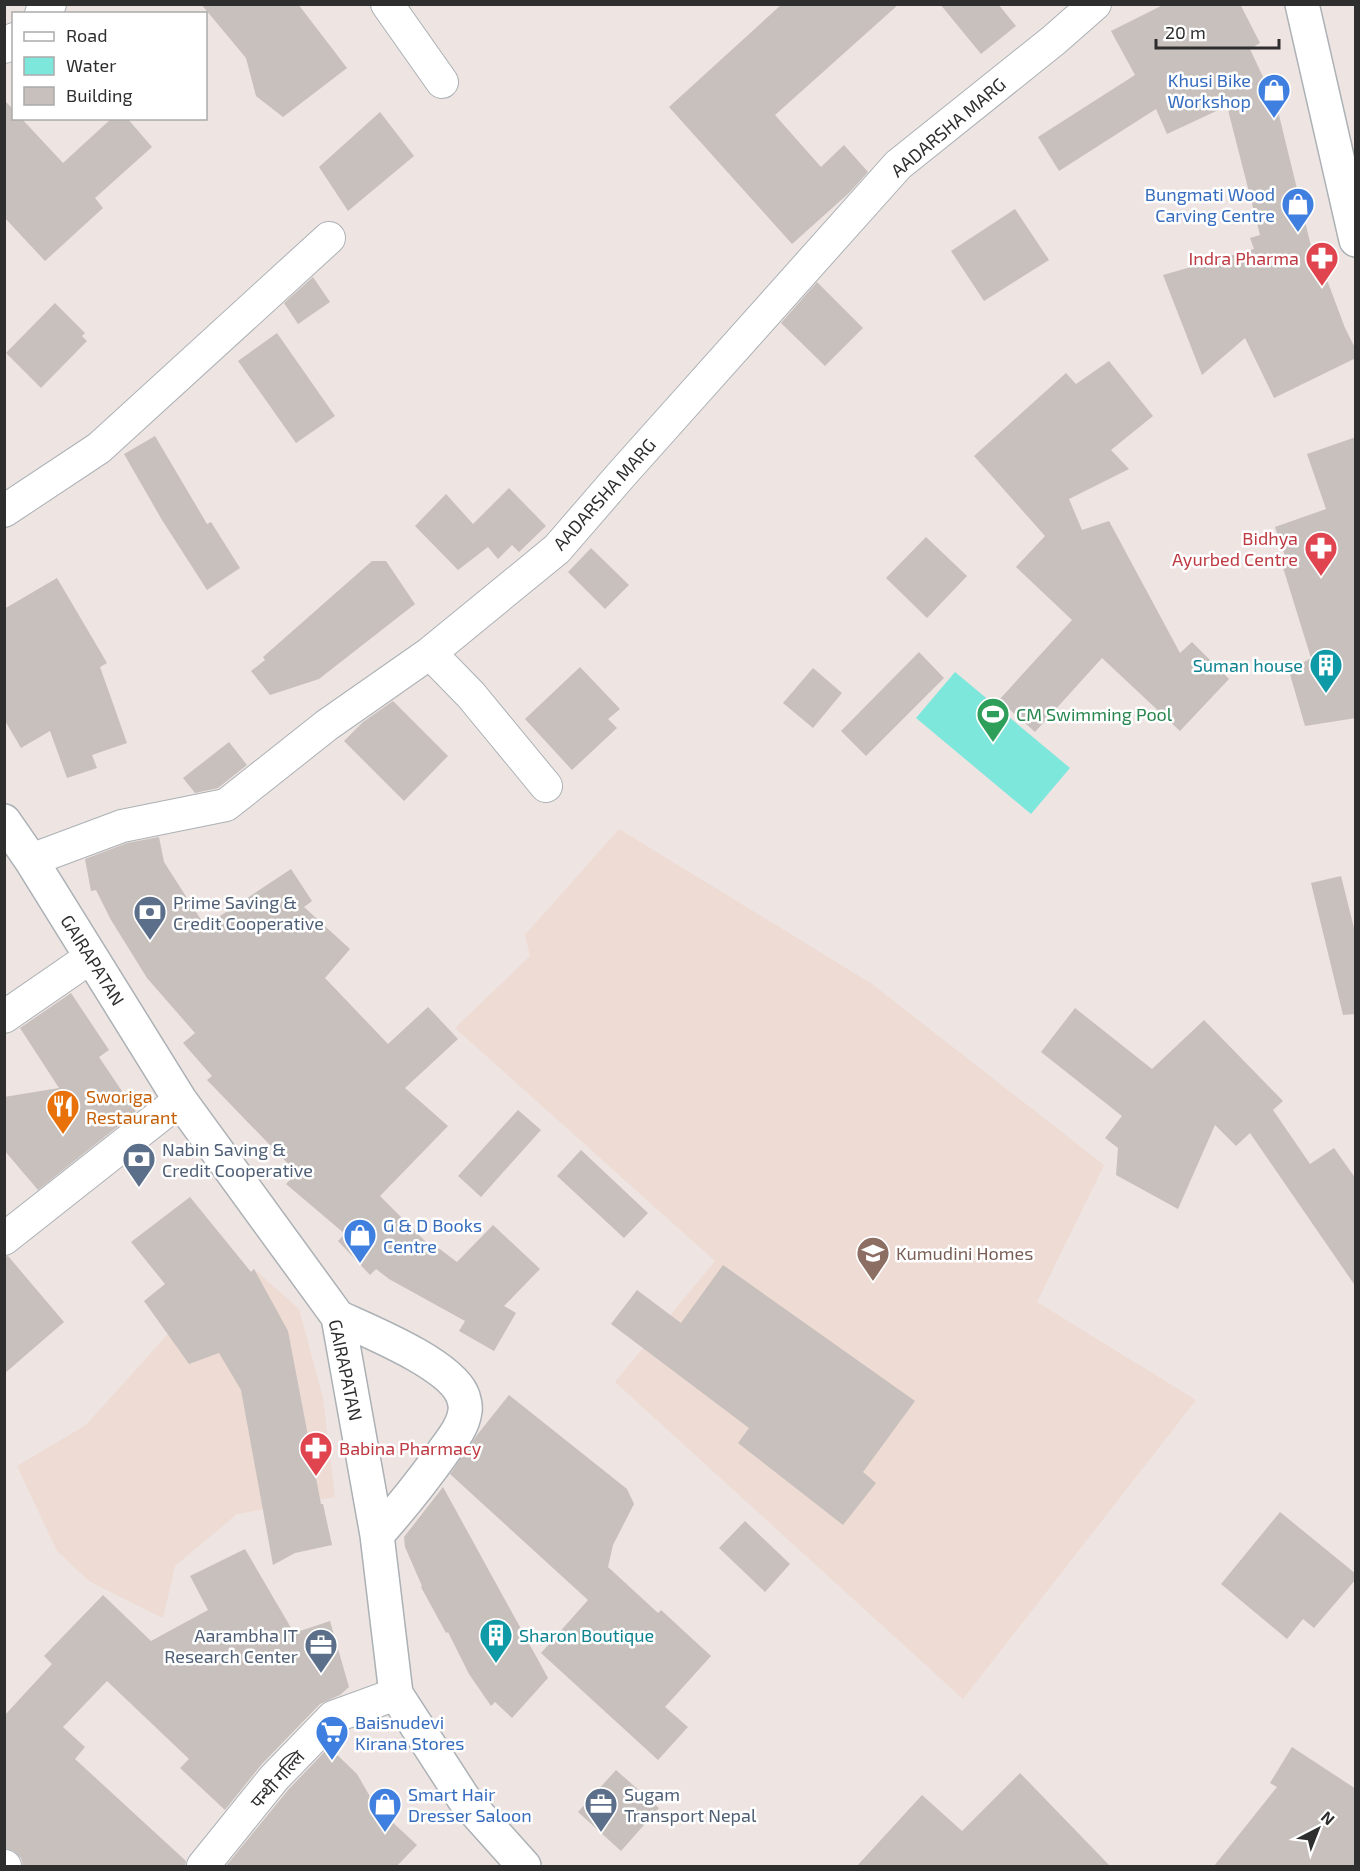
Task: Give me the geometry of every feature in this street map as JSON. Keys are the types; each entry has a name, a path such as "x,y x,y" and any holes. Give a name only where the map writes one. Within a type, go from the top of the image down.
{"main road":[{"path":"1302,4 1356,240"},
{"name":"GAIRAPATAN","path":"4,821 31,860 180,1100 338,1317 377,1535 396,1694 464,1799 524,1866"},
{"path":"338,1317 421,1357 455,1383 462,1394 466,1409 460,1427 436,1462 416,1490 377,1535"}],"street":[{"path":"387,4 442,82"},
{"name":"AADARSHA MARG","path":"31,860 122,826 226,805 327,724 430,653 557,549 898,165 1054,40 1095,4"},
{"path":"4,511 99,448 329,238"},
{"path":"430,653 471,695 546,786"},
{"path":"4,1017 91,957"},
{"path":"4,1239 180,1100"},
{"name":"पन्थी गल्लि","path":"203,1866 274,1778 333,1717 396,1694"}],"shaded area":[{"name":"Kumudini Homes","path":"619,829 872,984 1104,1165 1037,1302 1196,1400 963,1699 615,1382 715,1261 455,1028 530,956 525,935"},
{"path":"254,1269 299,1309 323,1398 335,1497 237,1514 175,1566 163,1618 89,1581 57,1551 17,1466 86,1425 168,1334"}],"water":[{"name":"CM Swimming Pool","path":"955,672 1070,768 1031,814 916,718"}],"building":[{"path":"201,4 298,4 347,68 283,117 256,96 246,58"},
{"path":"782,4 899,4 775,115 821,167 844,145 868,172 849,193 792,244 669,107"},
{"path":"940,4 998,4 1016,26 981,54"},
{"path":"1165,4 1240,4 1260,43 1250,49 1277,107 1311,246 1314,245 1345,328 1356,350 1356,358 1274,398 1245,338 1202,375 1163,275 1254,249 1250,238 1260,235 1227,106 1167,134 1156,109 1059,171 1038,137 1135,75 1111,31"},
{"path":"4,100 12,108 12,120 23,120 63,163 110,120 129,120 152,147 95,198 103,208 45,261 4,217"},
{"path":"380,112 414,156 348,211 319,167"},
{"path":"1015,209 1049,260 984,301 951,251"},
{"path":"313,277 330,302 298,324 284,303"},
{"path":"817,282 863,328 825,366 781,323"},
{"path":"55,303 85,333 82,336 87,341 41,388 6,353"},
{"path":"277,333 335,416 296,443 238,361"},
{"path":"1109,361 1153,416 1111,450 1129,469 1069,499 1082,530 1109,521 1180,653 1192,642 1229,679 1180,731 1102,658 1035,732 999,700 1072,620 1016,567 1045,536 974,456 1066,373 1076,384"},
{"path":"155,436 207,524 211,522 240,568 207,590 162,520 124,454"},
{"path":"1356,437 1356,718 1305,726 1289,671 1311,658 1281,561 1286,559 1275,527 1326,509 1307,454"},
{"path":"509,488 546,526 519,552 512,545 498,559 488,547 458,570 415,526 446,494 473,524"},
{"path":"926,537 967,576 927,618 886,578"},
{"path":"591,548 629,585 605,609 568,572"},
{"path":"372,561 386,561 415,604 319,679 270,695 251,671 265,660 263,657"},
{"path":"57,578 107,663 100,667 127,743 92,755 97,768 67,778 50,731 21,748 4,719 4,609"},
{"path":"919,652 944,678 866,756 841,731"},
{"path":"580,667 620,709 608,719 617,728 572,770 525,719"},
{"path":"813,668 842,693 813,728 783,703"},
{"path":"393,701 448,756 404,801 344,741 363,722"},
{"path":"229,742 247,765 218,788 195,793 183,778"},
{"path":"159,837 164,862 205,926 291,869 312,901 304,907 350,949 325,978 388,1044 428,1007 458,1039 405,1088 448,1126 380,1196 434,1250 437,1247 457,1262 493,1225 540,1269 504,1306 516,1313 494,1351 459,1331 465,1321 389,1279 376,1269 370,1275 338,1241 345,1234 286,1184 297,1173 207,1080 212,1076 183,1043 195,1033 147,978 111,920 96,890 91,891 85,859 127,843"},
{"path":"1341,876 1356,936 1356,1014 1343,1015 1311,883"},
{"name":"Sworiga Restaurant","path":"71,993 109,1050 99,1057 136,1112 38,1190 4,1150 4,1097 59,1088 20,1028"},
{"path":"1075,1008 1152,1069 1204,1020 1283,1101 1273,1110 1310,1164 1334,1148 1356,1179 1356,1287 1250,1133 1236,1146 1215,1125 1178,1209 1116,1175 1118,1148 1105,1138 1122,1116 1041,1052"},
{"path":"518,1110 541,1130 481,1197 458,1176"},
{"path":"581,1150 648,1213 624,1238 557,1176"},
{"path":"190,1197 251,1272 254,1269 288,1331 321,1504 323,1504 332,1545 295,1553 273,1565 241,1390 219,1353 189,1364 144,1301 165,1284 131,1242"},
{"path":"8,1256 64,1322 4,1374 4,1257"},
{"path":"723,1265 915,1401 863,1472 876,1483 843,1525 738,1443 749,1428 611,1324 637,1290 681,1323"},
{"path":"509,1395 627,1489 634,1504 613,1545 608,1567 658,1613 661,1610 711,1656 665,1707 688,1727 658,1760 541,1653 588,1600 450,1474"},
{"path":"443,1487 548,1678 512,1718 495,1702 491,1706 469,1674 448,1632 446,1633 421,1587 405,1547 404,1537"},
{"path":"1280,1512 1356,1574 1356,1579 1314,1628 1303,1619 1287,1639 1221,1584"},
{"path":"745,1521 790,1564 765,1592 719,1548"},
{"path":"245,1549 294,1633 330,1621 349,1687 340,1695 320,1704 261,1765 225,1810 180,1768 189,1759 107,1681 63,1727 85,1747 75,1759 186,1861 185,1866 23,1866 21,1858 14,1851 4,1848 4,1716 52,1664 44,1656 103,1595 151,1641 208,1610 190,1576"},
{"path":"329,1747 357,1774 376,1807 417,1845 397,1866 226,1866 288,1790"},
{"path":"1292,1747 1356,1789 1356,1866 1214,1866 1277,1787 1270,1783"},
{"path":"616,1770 659,1808 621,1851 578,1812"},
{"path":"1020,1773 1110,1866 857,1866 922,1795 962,1831"}],"place":[{"name":"Khusi Bike Workshop","path":"1274,119"},
{"name":"Bungmati Wood Carving Centre","path":"1298,233"},
{"name":"Indra Pharma","path":"1322,287"},
{"name":"Bidhya Ayurbed Centre","path":"1321,577"},
{"name":"Suman house","path":"1326,694"},
{"name":"CM Swimming Pool","path":"993,743"},
{"name":"Prime Saving & Credit Cooperative","path":"150,941"},
{"name":"Sworiga Restaurant","path":"63,1135"},
{"name":"Nabin Saving & Credit Cooperative","path":"139,1188"},
{"name":"G & D Books Centre","path":"360,1264"},
{"name":"Kumudini Homes","path":"873,1282"},
{"name":"Babina Pharmacy","path":"316,1477"},
{"name":"Sharon Boutique","path":"496,1664"},
{"name":"Aarambha IT Research Center","path":"321,1674"},
{"name":"Baisnudevi Kirana Stores","path":"332,1761"},
{"name":"Smart Hair Dresser Saloon","path":"385,1833"},
{"name":"Sugam Transport Nepal","path":"601,1833"}]}
